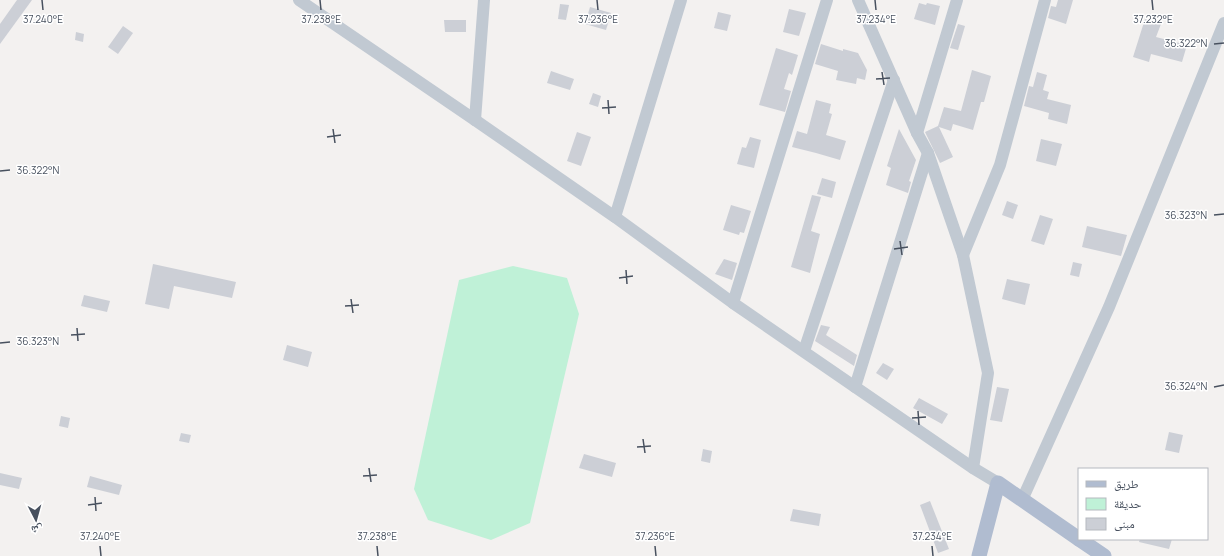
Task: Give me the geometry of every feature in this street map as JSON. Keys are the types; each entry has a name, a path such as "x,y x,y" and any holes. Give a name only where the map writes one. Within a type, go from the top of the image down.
{"main road":[{"path":"979,556 998,483 1078,538"},
{"path":"1080,540 1104,556"}],"street":[{"path":"299,0 615,217 733,303 973,468 998,483"},
{"path":"475,120 484,0"},
{"path":"615,217 681,0"},
{"path":"733,303 827,0"},
{"path":"858,0 917,133 928,153 963,255 988,372 973,468"},
{"path":"917,133 958,0"},
{"path":"963,255 1000,165 1045,0"},
{"path":"1022,500 1110,307 1224,23"},
{"path":"804,352 894,80"},
{"path":"855,387 928,153"}],"green space":[{"path":"513,266 567,278 579,314 530,523 491,540 428,520 414,489 459,280"}],"building":[{"path":"17,0 32,0 0,44 0,24"},
{"path":"1058,0 1073,0 1066,24 1048,18 1051,6 1056,7"},
{"path":"919,3 940,6 935,25 914,19"},
{"path":"560,4 569,5 566,20 558,19"},
{"path":"590,7 611,13 606,30 585,24"},
{"path":"789,9 806,13 799,36 783,32"},
{"path":"718,12 731,15 727,31 714,28"},
{"path":"1145,19 1161,24 1156,37 1187,45 1182,62 1151,54 1149,62 1133,57"},
{"path":"444,20 466,20 466,32 445,32"},
{"path":"958,24 965,26 958,50 950,48"},
{"path":"123,26 133,33 118,54 108,47"},
{"path":"76,32 84,34 83,42 75,40"},
{"path":"821,44 843,51 843,49 858,53 867,70 865,80 857,78 856,84 836,80 838,71 815,64"},
{"path":"776,48 798,55 792,75 789,73 784,89 791,91 785,112 759,105"},
{"path":"972,70 991,76 984,102 981,102 973,130 953,124 951,131 939,127 953,157 940,163 925,132 938,126 944,107 961,111"},
{"path":"551,71 574,79 570,90 547,83"},
{"path":"1037,72 1047,75 1043,90 1049,92 1047,99 1071,105 1067,124 1048,119 1049,113 1024,106 1029,86 1033,87"},
{"path":"593,93 601,96 598,107 589,104"},
{"path":"816,100 831,104 829,113 832,114 826,135 846,141 840,160 792,147 797,131 807,134"},
{"path":"899,129 916,160 909,181 911,182 908,193 886,185 891,168 887,166"},
{"path":"577,132 591,137 581,166 567,161"},
{"path":"750,137 761,140 754,168 737,164 742,147 746,148"},
{"path":"1041,139 1062,144 1056,166 1036,161"},
{"path":"822,178 836,182 832,198 817,194"},
{"path":"812,195 821,197 811,231 820,234 810,273 791,267"},
{"path":"1007,201 1018,205 1013,219 1002,215"},
{"path":"731,205 751,211 744,233 740,232 739,235 723,230"},
{"path":"1040,215 1053,219 1044,245 1031,241"},
{"path":"1087,226 1127,235 1121,256 1082,247"},
{"path":"724,259 737,263 732,280 715,274"},
{"path":"1073,262 1082,264 1079,277 1070,275"},
{"path":"153,264 236,282 232,298 174,286 169,309 145,304"},
{"path":"1007,279 1030,284 1025,305 1002,299"},
{"path":"84,295 110,301 107,312 81,306"},
{"path":"821,325 830,327 826,335 857,355 854,366 815,341"},
{"path":"287,345 312,352 308,367 283,360"},
{"path":"883,363 894,369 887,380 876,373"},
{"path":"997,387 1009,389 1002,422 990,420"},
{"path":"919,398 948,414 942,424 913,408"},
{"path":"61,416 70,418 68,428 59,426"},
{"path":"1169,432 1183,435 1179,453 1165,450"},
{"path":"181,433 191,435 189,443 179,441"},
{"path":"703,449 712,451 710,463 701,461"},
{"path":"584,454 616,463 612,477 579,468"},
{"path":"0,473 22,478 19,489 0,485"},
{"path":"90,476 122,485 119,495 87,487"},
{"path":"930,501 949,549 938,553 920,505"},
{"path":"793,509 821,514 819,526 790,521"},
{"path":"1140,540 1172,540 1169,549 1139,542"}]}
